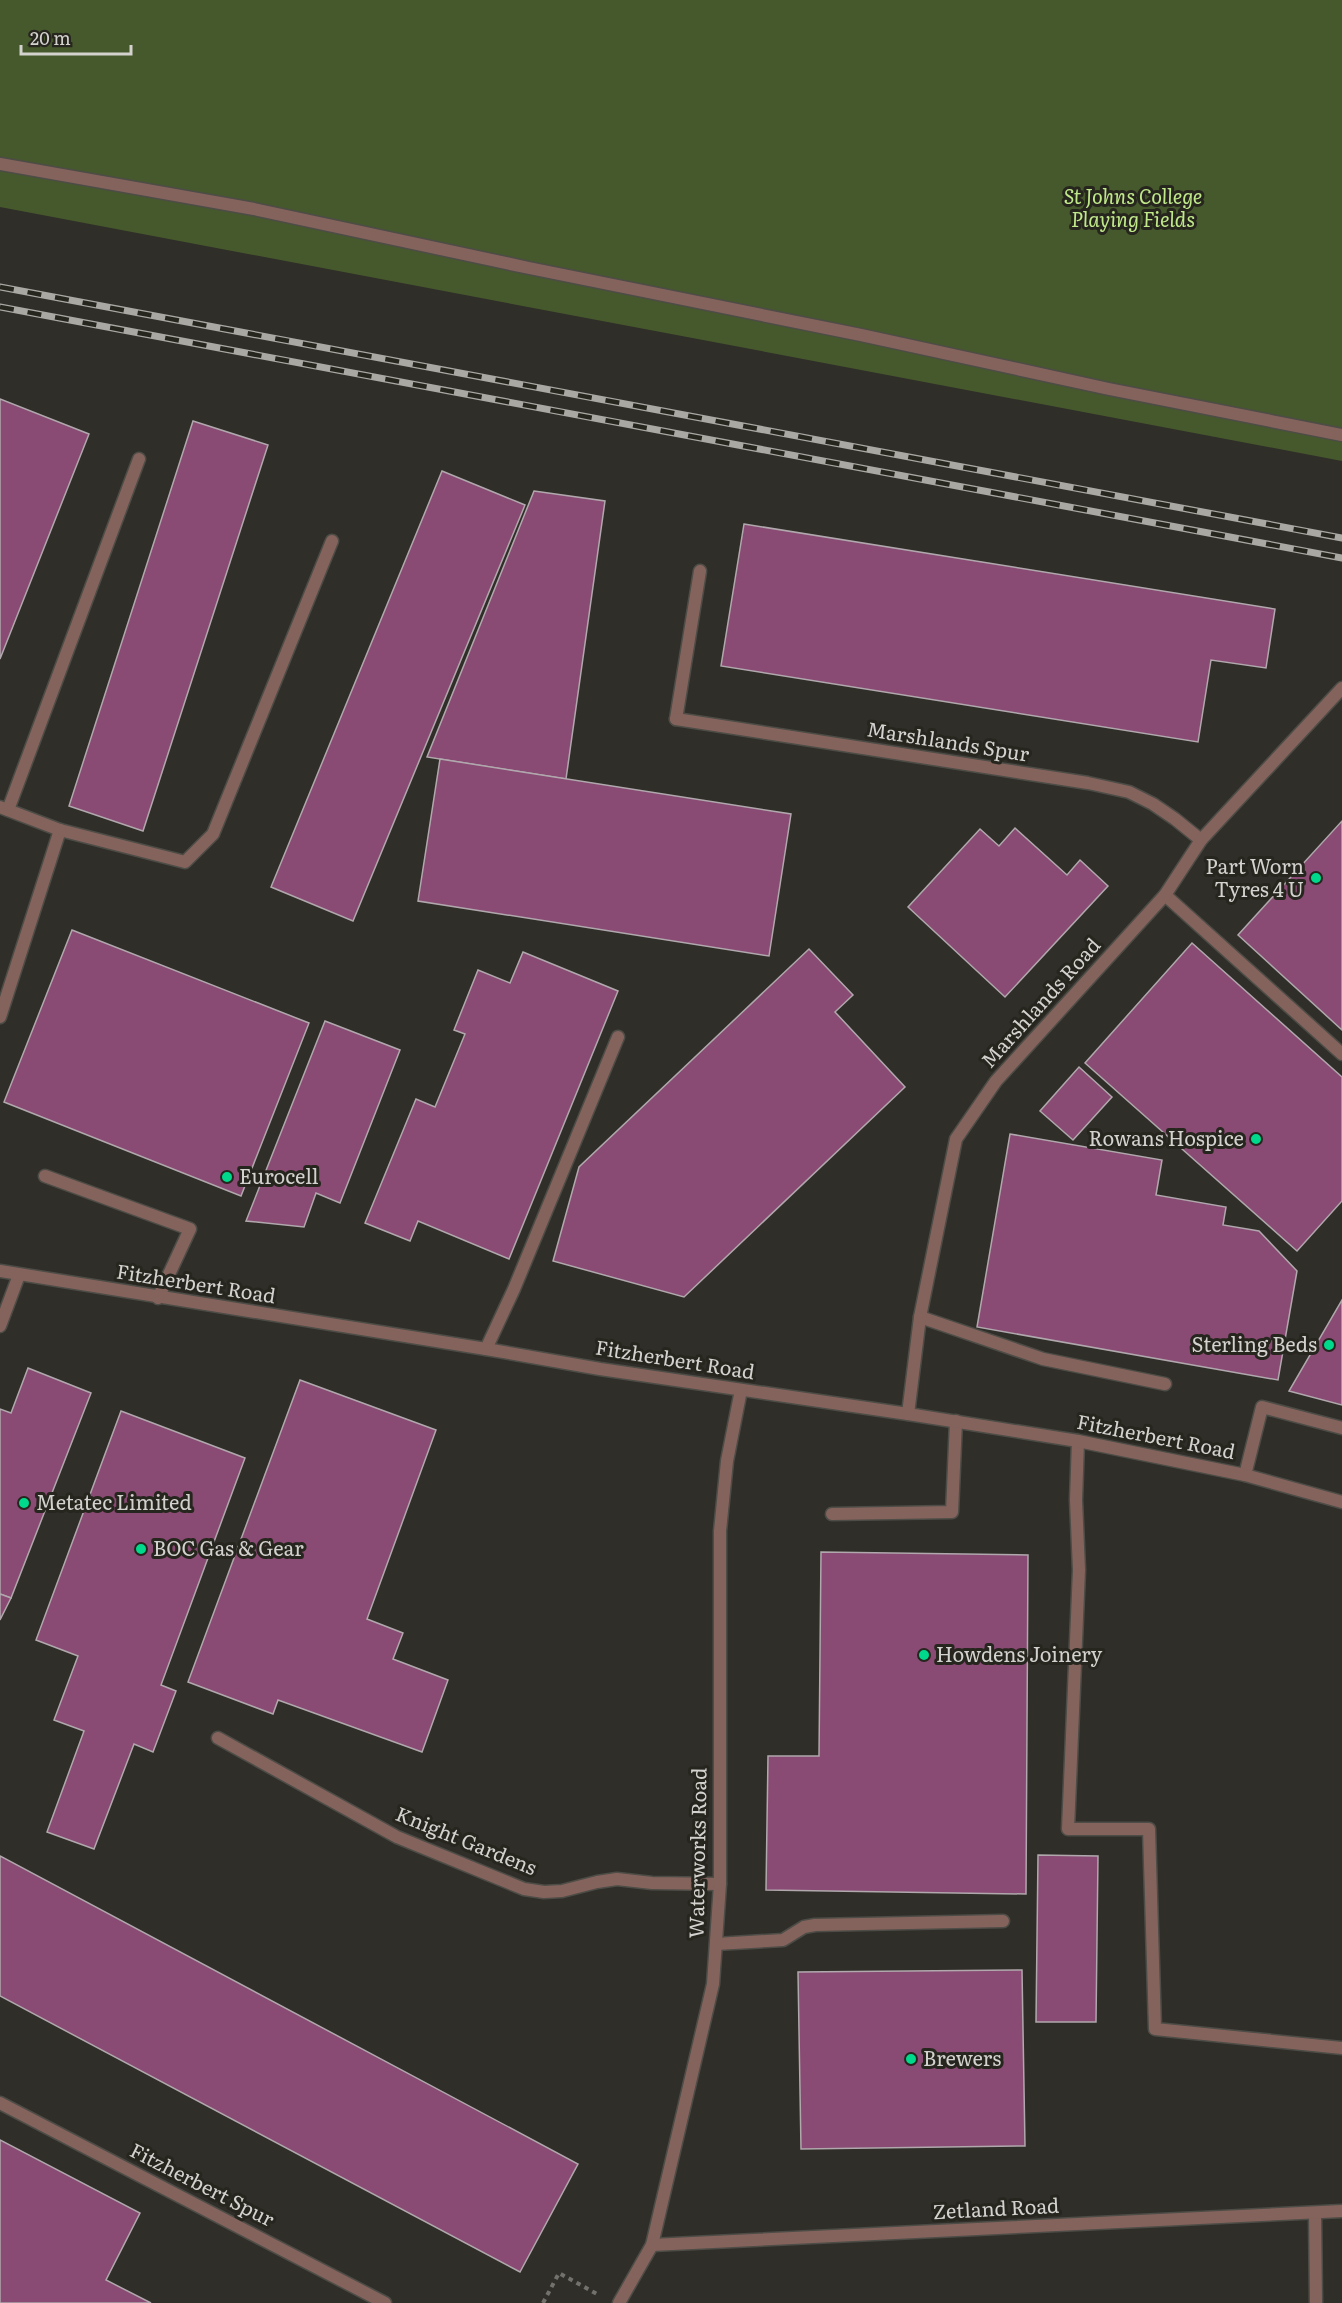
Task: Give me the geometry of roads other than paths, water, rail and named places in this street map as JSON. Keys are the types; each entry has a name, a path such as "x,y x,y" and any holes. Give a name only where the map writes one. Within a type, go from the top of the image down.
{"street":[{"path":"0,164 255,209 1109,389 1342,435"},
{"path":"139,459 4,809 60,830 185,862 213,834 332,541"},
{"name":"Marshlands Spur","path":"700,571 676,719 1088,783 1129,792 1153,804 1201,840"},
{"name":"Marshlands Road","path":"908,1414 920,1317 956,1139 996,1081 1165,895 1201,840 1342,688"},
{"path":"0,1017 60,830"},
{"path":"1165,895 1342,1054"},
{"path":"486,1349 519,1278 618,1037"},
{"path":"45,1176 190,1229 158,1298"},
{"name":"Fitzherbert Road","path":"0,1271 600,1369 1078,1441 1245,1475 1342,1502"},
{"path":"0,1326 19,1275"},
{"path":"920,1317 1043,1359 1165,1384"},
{"name":"Waterworks Road","path":"619,2303 652,2245 713,1984 720,1884 720,1531 727,1461 741,1390"},
{"path":"1245,1475 1262,1407 1342,1428"},
{"path":"832,1515 952,1512 956,1421"},
{"path":"1078,1441 1076,1500 1079,1570 1068,1829 1149,1829 1155,2030 1342,2048"},
{"name":"Knight Gardens","path":"218,1738 397,1837 524,1889 544,1892 562,1891 597,1882 617,1880 720,1884"},
{"path":"716,1944 783,1940 804,1927 815,1925 1003,1922"},
{"name":"Fitzherbert Spur","path":"0,2103 385,2303"},
{"name":"Zetland Road","path":"652,2245 1342,2211"},
{"path":"1315,2213 1316,2303"}],"railway":[{"path":"0,287 1342,538"},
{"path":"0,307 1342,558"}],"place":[{"name":"Part Worn Tyres 4 U","path":"1316,878"},
{"name":"Rowans Hospice","path":"1256,1139"},
{"name":"Eurocell","path":"227,1177"},
{"name":"Sterling Beds","path":"1329,1345"},
{"name":"Metatec Limited","path":"24,1503"},
{"name":"BOC Gas & Gear","path":"141,1549"},
{"name":"Howdens Joinery","path":"924,1655"},
{"name":"Brewers","path":"911,2059"}],"park label":[{"name":"St Johns College Playing Fields","path":"1133,208"}]}
